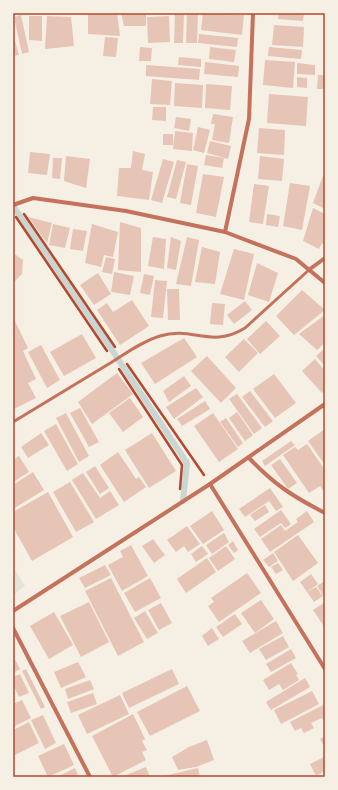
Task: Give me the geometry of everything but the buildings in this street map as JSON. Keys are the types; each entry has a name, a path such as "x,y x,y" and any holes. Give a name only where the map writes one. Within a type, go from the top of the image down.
{"street":[{"path":"225,232 249,119 253,13"},
{"path":"15,204 33,198 119,210 225,232 296,259 310,269 325,283"},
{"path":"310,269 325,258"},
{"path":"13,611 210,484 325,404"},
{"path":"249,458 269,479 293,497 325,513"},
{"path":"210,484 325,669"},
{"path":"13,628 90,777"}],"lane":[{"path":"13,422 143,342 162,336 189,334 210,338 224,338 235,334 251,323 310,269"}],"path":[{"path":"15,204 210,484"}],"shaded area":[{"path":"13,567 25,586 13,595"}],"waterway":[{"path":"13,206 108,344 187,463 183,501"}]}
